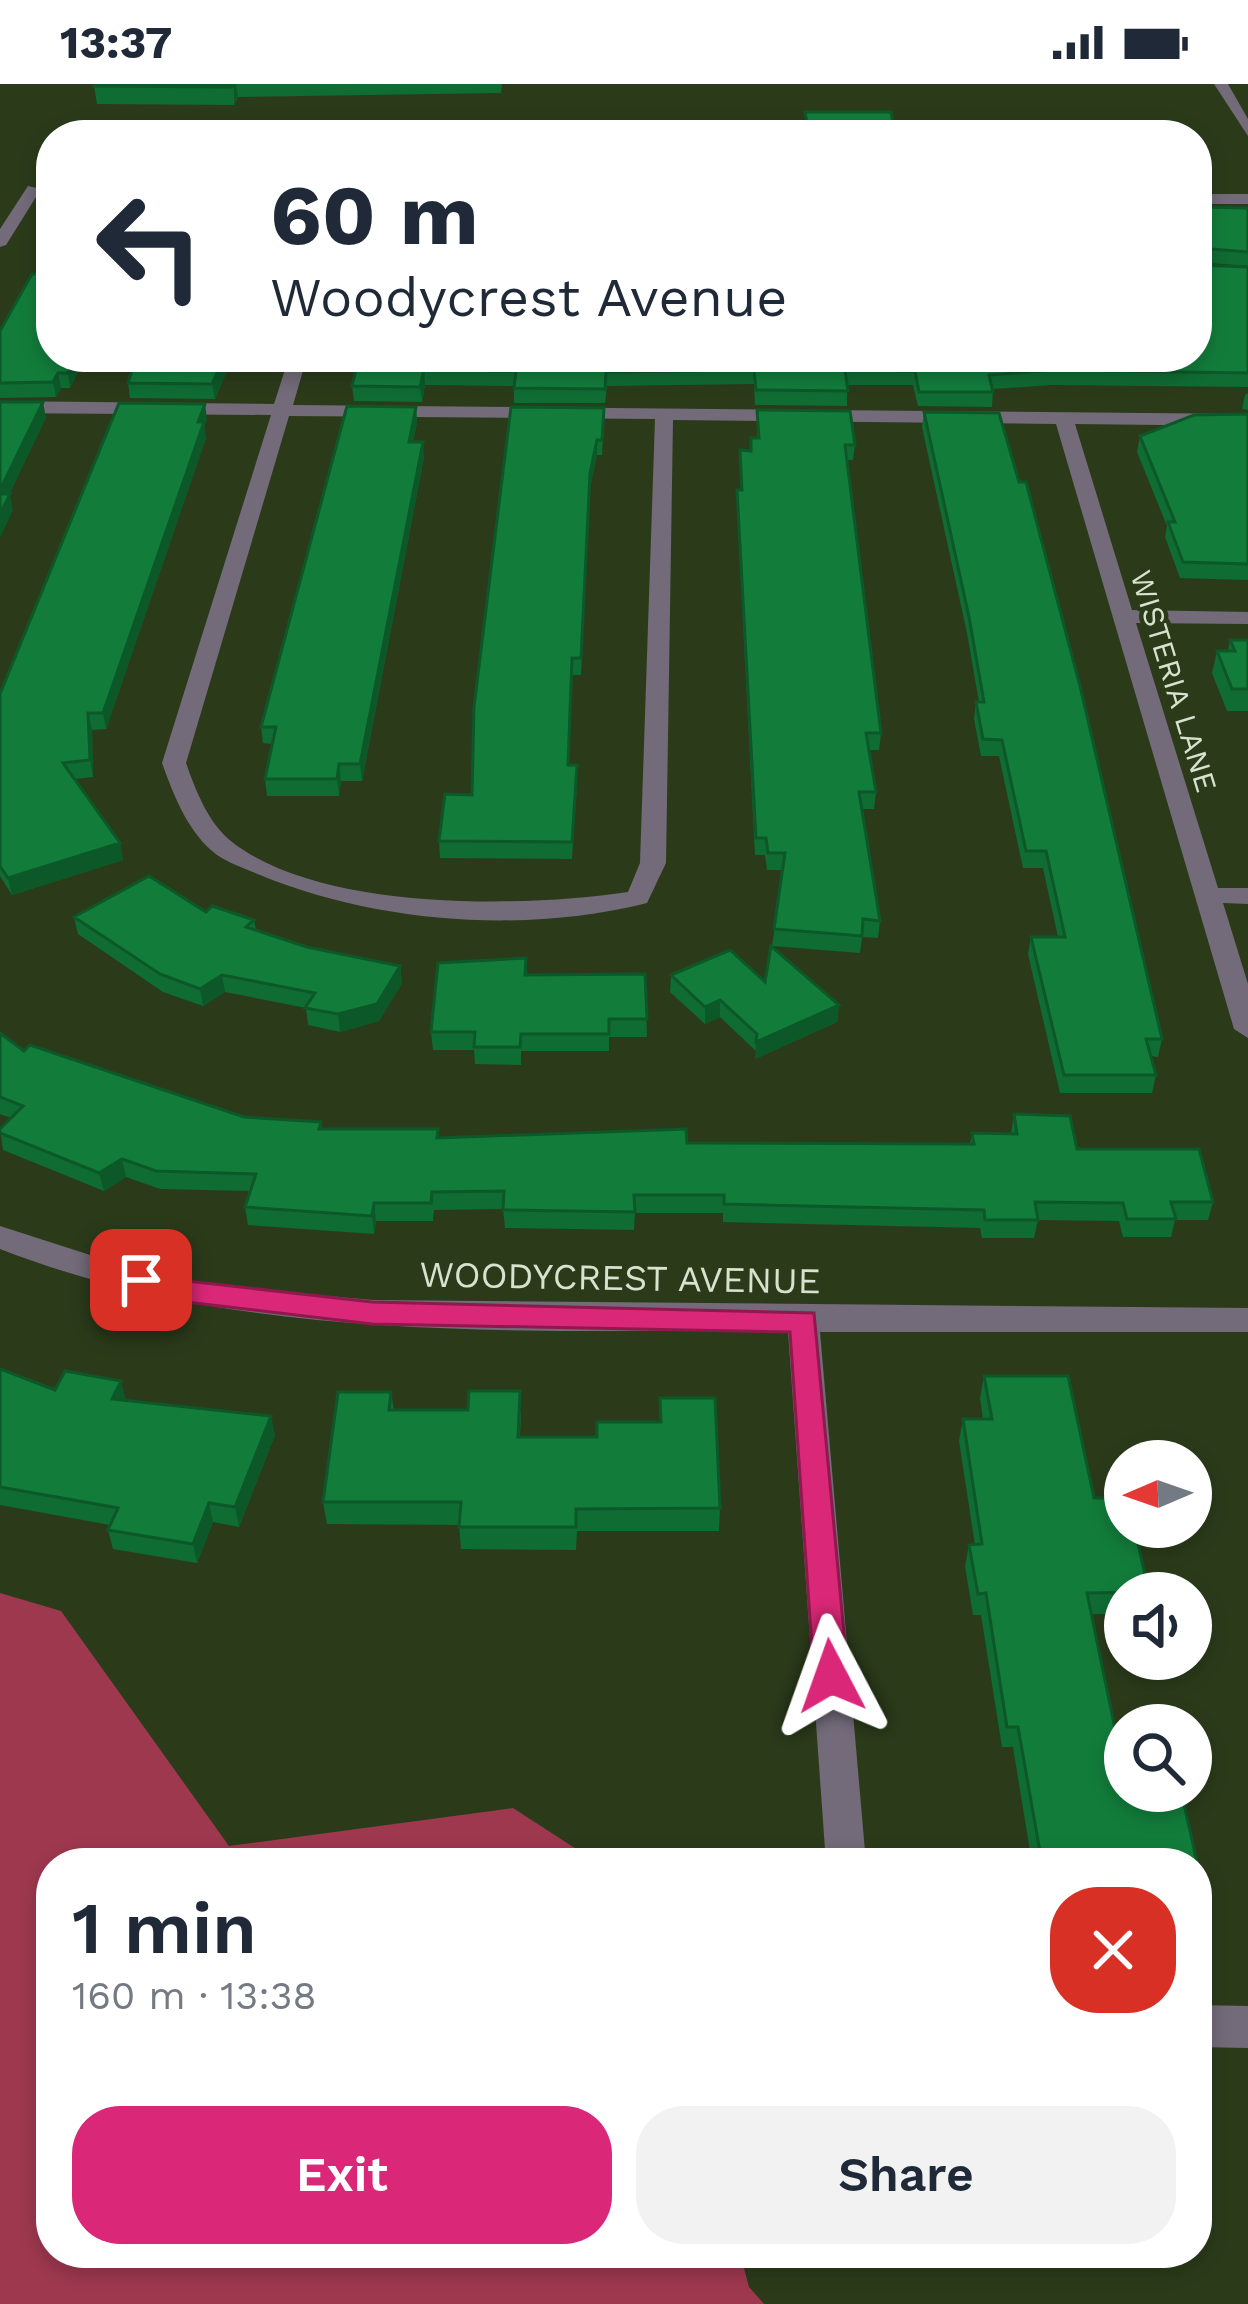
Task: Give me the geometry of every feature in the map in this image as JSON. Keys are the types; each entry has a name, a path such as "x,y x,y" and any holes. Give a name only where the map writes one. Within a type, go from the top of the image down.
{"street":[{"path":"1221,84 1248,132"},
{"path":"0,242 34,189"},
{"path":"1212,199 1248,199"},
{"path":"293,372 174,763 190,807 220,847 291,881 382,902 585,908 638,898 652,863 664,416"},
{"path":"0,407 1248,420"},
{"name":"WISTERIA LANE","path":"1064,419 1248,1029"},
{"path":"1123,616 1248,618"},
{"path":"1208,895 1248,896"},
{"name":"WOODYCREST AVENUE","path":"0,1237 27,1250 178,1290 372,1313 803,1321 1248,1320"},
{"path":"803,1321 845,1848"},
{"path":"1212,2026 1248,2027"}],"shaded area":[{"path":"0,1593 61,1611 229,1846 513,1808 575,1848 36,1848 36,2268 744,2268 749,2287 764,2304 0,2304"}],"building":[{"path":"95,84 234,84 232,87"},
{"path":"805,112 891,112 892,120 806,120"},
{"path":"1212,207 1248,208 1248,252 1212,249"},
{"path":"1212,266 1248,267 1248,373 1183,372 1212,372"},
{"path":"36,274 36,372 68,372 58,373 53,382 0,383 0,331"},
{"path":"131,372 217,372 212,384 128,383"},
{"path":"355,372 424,372 420,387 352,386"},
{"path":"516,372 606,372 605,389 514,388"},
{"path":"754,372 845,372 848,391 756,390"},
{"path":"915,372 1027,372 989,375 993,392 919,392"},
{"path":"0,402 43,402 0,490"},
{"path":"119,403 205,404 198,422 204,422 103,713 88,713 90,760 63,763 120,843 8,878 0,866 0,694"},
{"path":"347,406 416,407 409,442 423,442 360,764 339,764 337,779 265,779 276,727 261,727"},
{"path":"511,407 604,408 602,440 597,440 590,473 581,658 572,658 568,765 577,765 572,842 439,841 445,794 472,795 474,707"},
{"path":"757,410 850,411 855,445 845,445 881,733 866,733 876,792 859,792 880,921 863,919 862,936 774,929 785,853 768,853 766,838 756,838 737,490 742,490 740,450 751,451 751,438 759,438"},
{"path":"924,412 999,413 1019,482 1026,482 1080,686 1162,1039 1146,1039 1156,1075 1064,1075 1031,937 1065,937 1046,851 1026,851 1002,740 983,739 976,702 984,702 969,617"},
{"path":"1248,414 1248,564 1183,562 1168,522 1175,522 1140,436 1194,415"},
{"path":"0,494 10,494 0,514"},
{"path":"1230,640 1248,640 1248,689 1232,689 1217,651 1235,651"},
{"path":"149,876 206,912 212,906 254,920 246,927 307,947 400,966 377,1004 338,1014 305,1008 315,993 222,975 200,989 160,974 74,917"},
{"path":"771,946 839,1005 756,1042 757,1034 720,1000 705,1007 671,975 730,950 765,982"},
{"path":"526,958 525,975 645,974 647,1019 609,1019 609,1034 521,1034 520,1047 474,1047 475,1032 431,1032 438,963"},
{"path":"0,1033 24,1051 30,1045 244,1117 321,1122 319,1129 438,1129 437,1138 686,1129 687,1143 974,1144 972,1133 1017,1134 1014,1114 1070,1116 1077,1149 1199,1149 1213,1202 1171,1202 1176,1219 1127,1219 1123,1203 1035,1202 1038,1220 985,1220 984,1210 724,1204 724,1195 634,1195 635,1212 503,1210 504,1191 432,1192 431,1203 374,1203 372,1216 245,1207 256,1174 156,1171 122,1159 99,1173 0,1133 23,1106 0,1097"},
{"path":"0,1369 55,1390 65,1371 121,1381 112,1399 271,1416 235,1507 209,1503 193,1544 108,1530 118,1508 0,1487"},
{"path":"984,1376 1068,1376 1094,1498 1104,1498 1104,1548 1139,1548 1144,1572 1104,1572 1104,1593 1087,1593 1110,1704 1104,1704 1104,1812 1186,1812 1194,1848 1039,1848 1018,1727 1007,1727 986,1593 978,1594 969,1545 982,1544 963,1419 992,1419"},
{"path":"469,1391 520,1391 518,1437 597,1437 597,1422 661,1422 660,1398 715,1398 720,1508 576,1509 576,1527 459,1527 461,1502 323,1502 338,1392 391,1392 389,1410 468,1410"}],"route":[{"path":"141,1280 178,1290 372,1313 803,1321 831,1676"}]}
